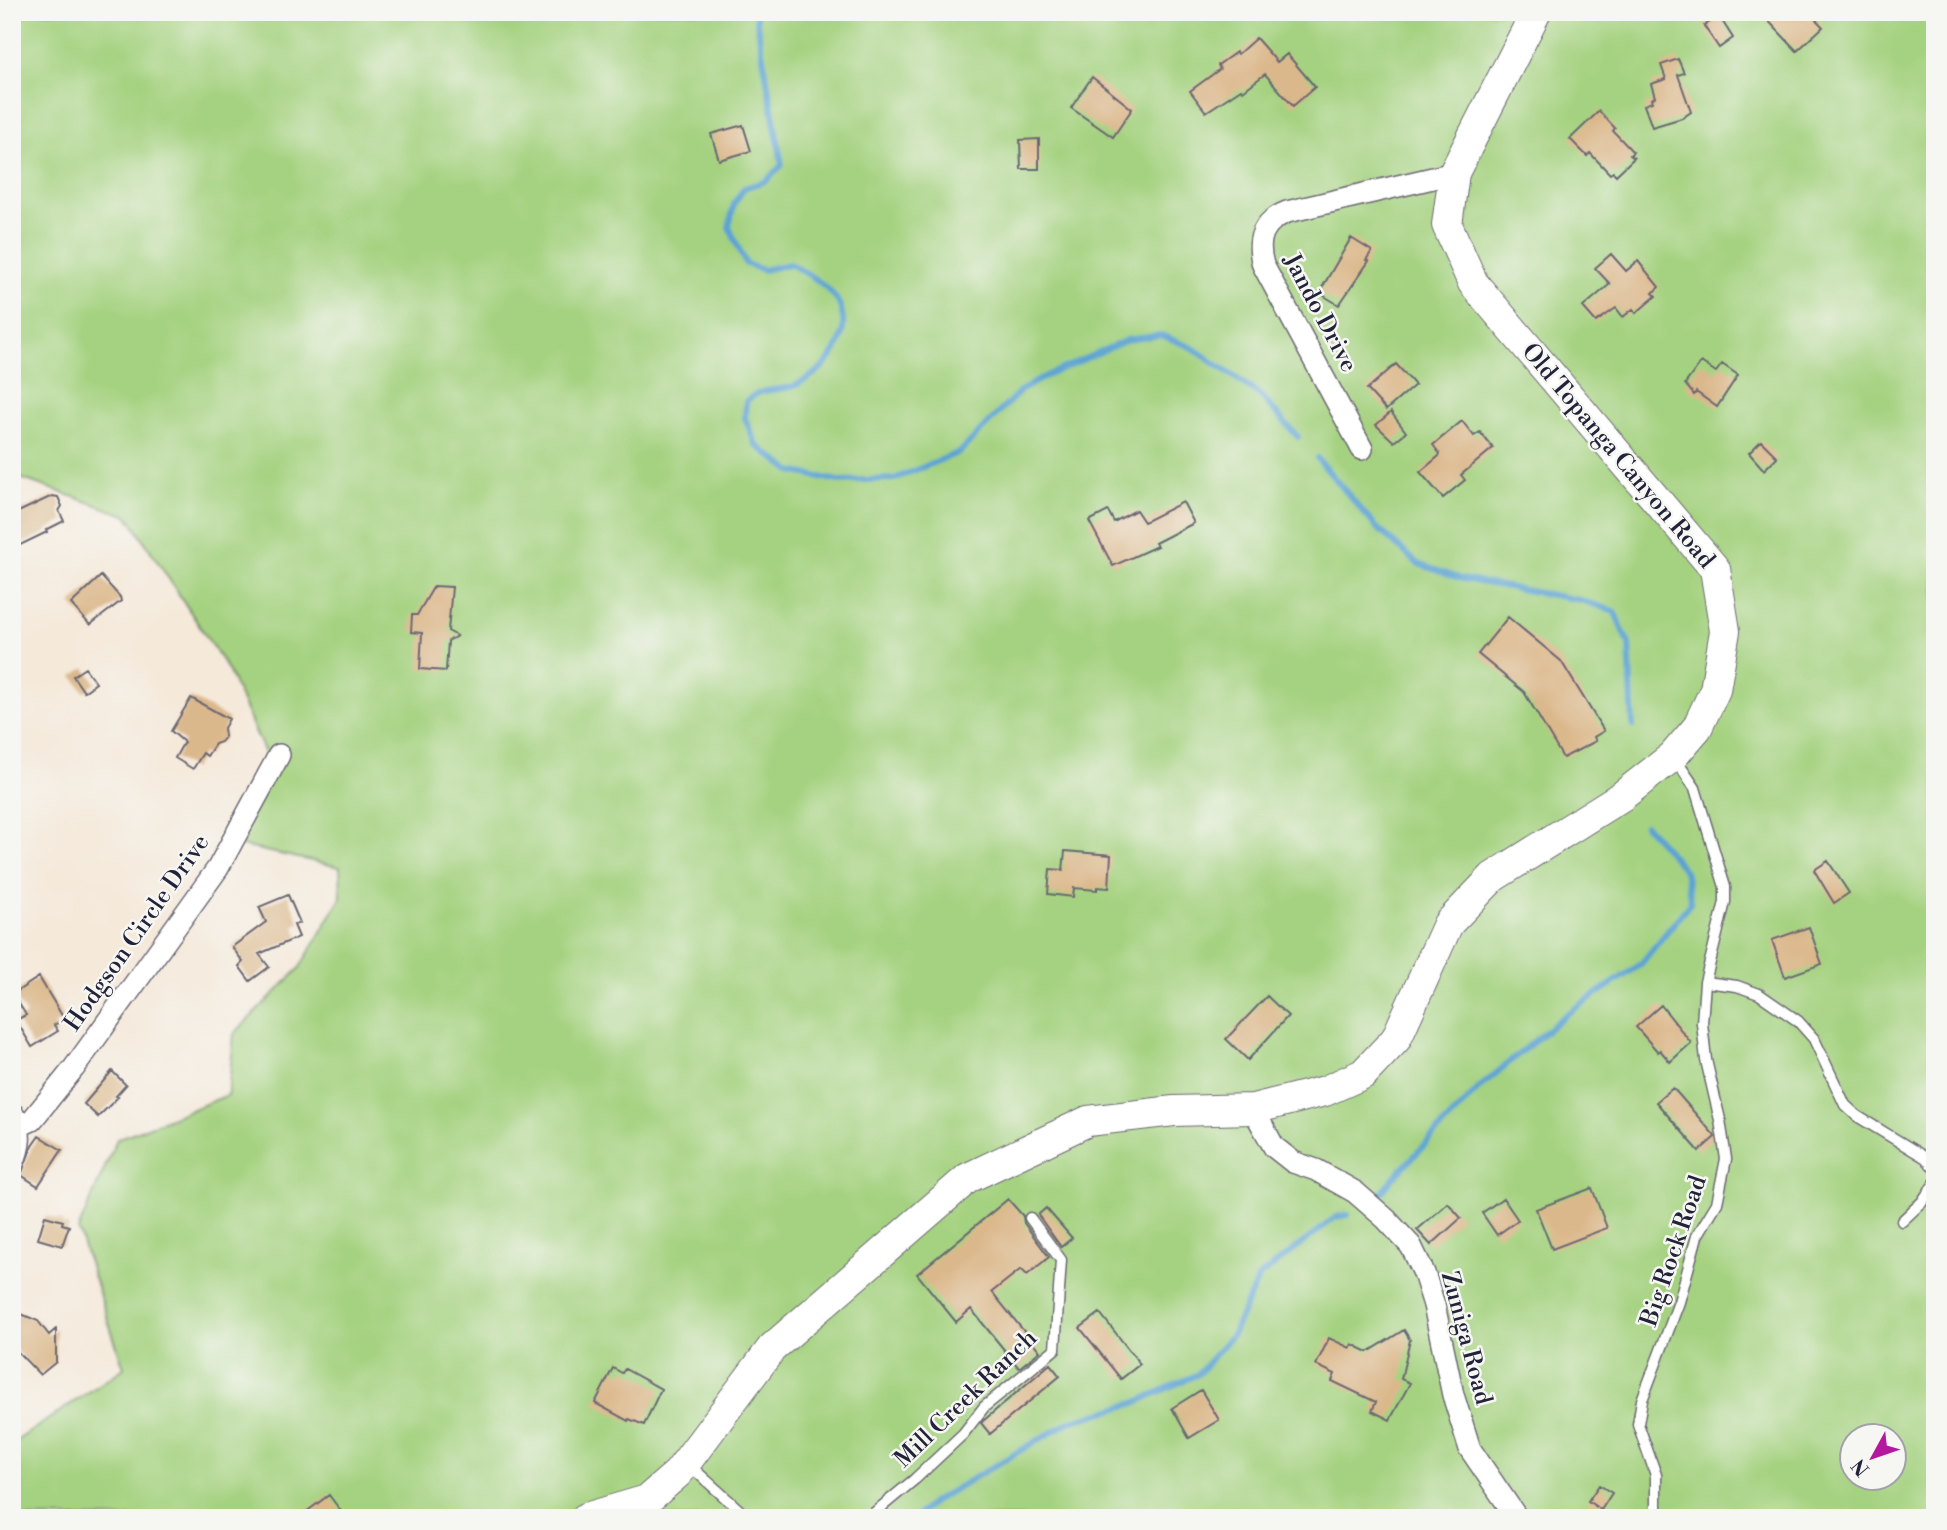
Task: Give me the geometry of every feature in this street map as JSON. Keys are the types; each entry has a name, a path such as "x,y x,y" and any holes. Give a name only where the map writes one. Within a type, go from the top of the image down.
{"main road":[{"name":"Old Topanga Canyon Road","path":"586,1518 647,1500 678,1473 772,1348 968,1178 1088,1121 1174,1111 1253,1109 1325,1091 1363,1074 1396,1039 1448,924 1493,877 1622,796 1674,755 1697,727 1715,690 1724,631 1715,569 1473,283 1447,225 1454,173 1536,12"}],"street":[{"name":"Jando Drive","path":"1362,449 1263,265 1259,252 1262,232 1277,216 1287,212 1454,173"},
{"name":"Hodgson Circle Drive","path":"15,1121 32,1120 74,1068 218,868 279,755"},
{"name":"Zuniga Road","path":"1253,1109 1274,1147 1293,1162 1316,1170 1355,1192 1411,1246 1424,1273 1434,1305 1453,1395 1469,1450 1517,1518"},
{"path":"12,1166 20,1146 15,1121"}],"lane":[{"name":"Big Rock Road","path":"1656,1518 1656,1475 1639,1424 1642,1400 1679,1302 1697,1236 1717,1203 1726,1159 1706,1060 1702,1023 1705,982 1725,902 1725,887 1695,788 1674,755"},
{"path":"1705,982 1737,986 1759,994 1798,1021 1814,1039 1845,1105 1857,1116 1926,1158 1935,1169"},
{"path":"1902,1221 1922,1202 1935,1183"},
{"name":"Mill Creek Ranch","path":"868,1518 953,1443 984,1407 1055,1349 1061,1260 1030,1218"},
{"path":"687,1462 748,1518"}],"green space":[{"path":"12,12 1935,12 1935,1518 12,1518 12,1433 16,1441 124,1368 78,1230 117,1139 228,1095 234,1034 299,969 341,898 340,867 237,845 269,762 228,670 128,516 12,475"}],"building":[{"path":"1760,12 1809,12 1823,27 1797,51"},
{"path":"1719,16 1733,38 1719,48 1704,26"},
{"path":"1256,38 1277,62 1287,54 1315,87 1293,106 1265,74 1243,91 1241,89 1206,112 1190,91 1220,69 1218,65 1236,52 1238,54"},
{"path":"1678,59 1684,73 1678,75 1691,112 1682,118 1652,127 1644,105 1652,102 1651,99 1655,97 1651,84 1666,79 1661,65"},
{"path":"1092,77 1132,109 1113,137 1071,108"},
{"path":"1599,111 1633,152 1630,155 1634,158 1616,175 1613,172 1610,174 1590,153 1587,156 1570,139"},
{"path":"743,125 751,151 719,160 711,134"},
{"path":"1039,139 1039,169 1021,169 1020,140"},
{"path":"1351,238 1372,251 1366,260 1369,261 1339,305 1319,293"},
{"path":"1611,254 1626,271 1638,261 1659,287 1653,293 1656,296 1636,313 1633,309 1623,317 1616,308 1596,322 1583,307 1610,284 1595,268"},
{"path":"1701,362 1716,372 1722,364 1738,375 1717,407 1696,392 1694,395 1685,384"},
{"path":"1396,364 1415,385 1386,410 1367,389"},
{"path":"1391,412 1406,432 1394,442 1376,425"},
{"path":"1462,421 1474,436 1480,432 1493,448 1461,475 1465,480 1443,498 1420,472 1440,454 1433,445"},
{"path":"1761,441 1777,457 1764,470 1749,453"},
{"path":"52,496 58,497 62,506 59,511 64,521 12,549 12,515"},
{"path":"1183,502 1194,523 1155,543 1157,546 1113,566 1089,521 1108,511 1114,522 1136,510 1144,522"},
{"path":"101,576 121,601 90,625 71,604"},
{"path":"434,586 452,587 448,631 457,636 448,641 446,671 420,669 422,633 411,632 412,615 417,615"},
{"path":"1508,617 1561,661 1604,731 1594,737 1596,741 1563,758 1524,692 1478,654"},
{"path":"85,668 96,683 84,692 73,676"},
{"path":"191,698 229,719 224,728 225,737 215,744 207,756 203,753 193,769 175,758 184,742 171,731"},
{"path":"1065,851 1111,855 1109,888 1074,888 1073,897 1048,894 1050,869 1063,870"},
{"path":"1828,861 1849,893 1834,903 1814,870"},
{"path":"288,895 300,923 294,925 299,937 259,954 269,967 250,981 239,966 243,962 232,947 266,922 259,907"},
{"path":"1809,927 1822,964 1785,977 1772,940"},
{"path":"39,977 64,1019 54,1025 58,1031 32,1047 16,1020 26,1015 13,994"},
{"path":"1267,996 1288,1016 1248,1060 1226,1039"},
{"path":"1661,1005 1691,1043 1670,1062 1636,1027"},
{"path":"112,1071 126,1085 98,1117 84,1104"},
{"path":"1673,1088 1715,1137 1699,1151 1656,1102"},
{"path":"39,1136 62,1150 38,1186 21,1175 32,1146"},
{"path":"1592,1188 1607,1228 1552,1249 1536,1209"},
{"path":"1503,1198 1518,1220 1497,1235 1482,1213"},
{"path":"1008,1199 1023,1216 1024,1223 1049,1257 1027,1275 1021,1269 992,1292 1040,1351 1019,1368 971,1309 956,1322 917,1274"},
{"path":"1448,1203 1461,1218 1431,1245 1417,1230"},
{"path":"1046,1208 1072,1238 1061,1247 1038,1215"},
{"path":"45,1216 63,1221 62,1224 69,1226 62,1246 38,1239"},
{"path":"12,1310 38,1321 49,1335 56,1329 56,1362 40,1375 12,1346"},
{"path":"1100,1313 1140,1364 1121,1379 1080,1328"},
{"path":"1404,1330 1410,1340 1401,1379 1410,1383 1390,1420 1372,1411 1376,1402 1332,1381 1335,1374 1316,1365 1329,1338 1350,1348 1352,1344 1368,1352"},
{"path":"1050,1364 1060,1376 990,1434 981,1423"},
{"path":"613,1368 622,1373 625,1369 661,1389 644,1425 629,1419 628,1421 595,1403"},
{"path":"1201,1390 1219,1420 1189,1438 1172,1408"},
{"path":"1599,1485 1612,1493 1601,1510 1588,1501"},
{"path":"329,1495 346,1518 298,1518"}],"waterway":[{"path":"755,12 782,165 766,181 744,188 734,204 729,227 746,264 763,270 790,264 825,286 836,298 843,317 843,329 835,352 818,371 796,385 765,391 746,401 745,418 756,445 791,471 839,481 894,479 960,452 1020,391 1046,376 1127,340 1161,335 1193,348 1260,395 1298,437"},
{"path":"1317,458 1376,527 1418,564 1462,579 1580,600 1614,611 1629,644 1633,726"},
{"path":"1380,1195 1480,1087 1565,1015 1640,965 1691,902 1685,871 1645,825"},
{"path":"914,1518 933,1502 1069,1422 1135,1403 1198,1374 1232,1335 1259,1277 1336,1217 1347,1215"}]}
